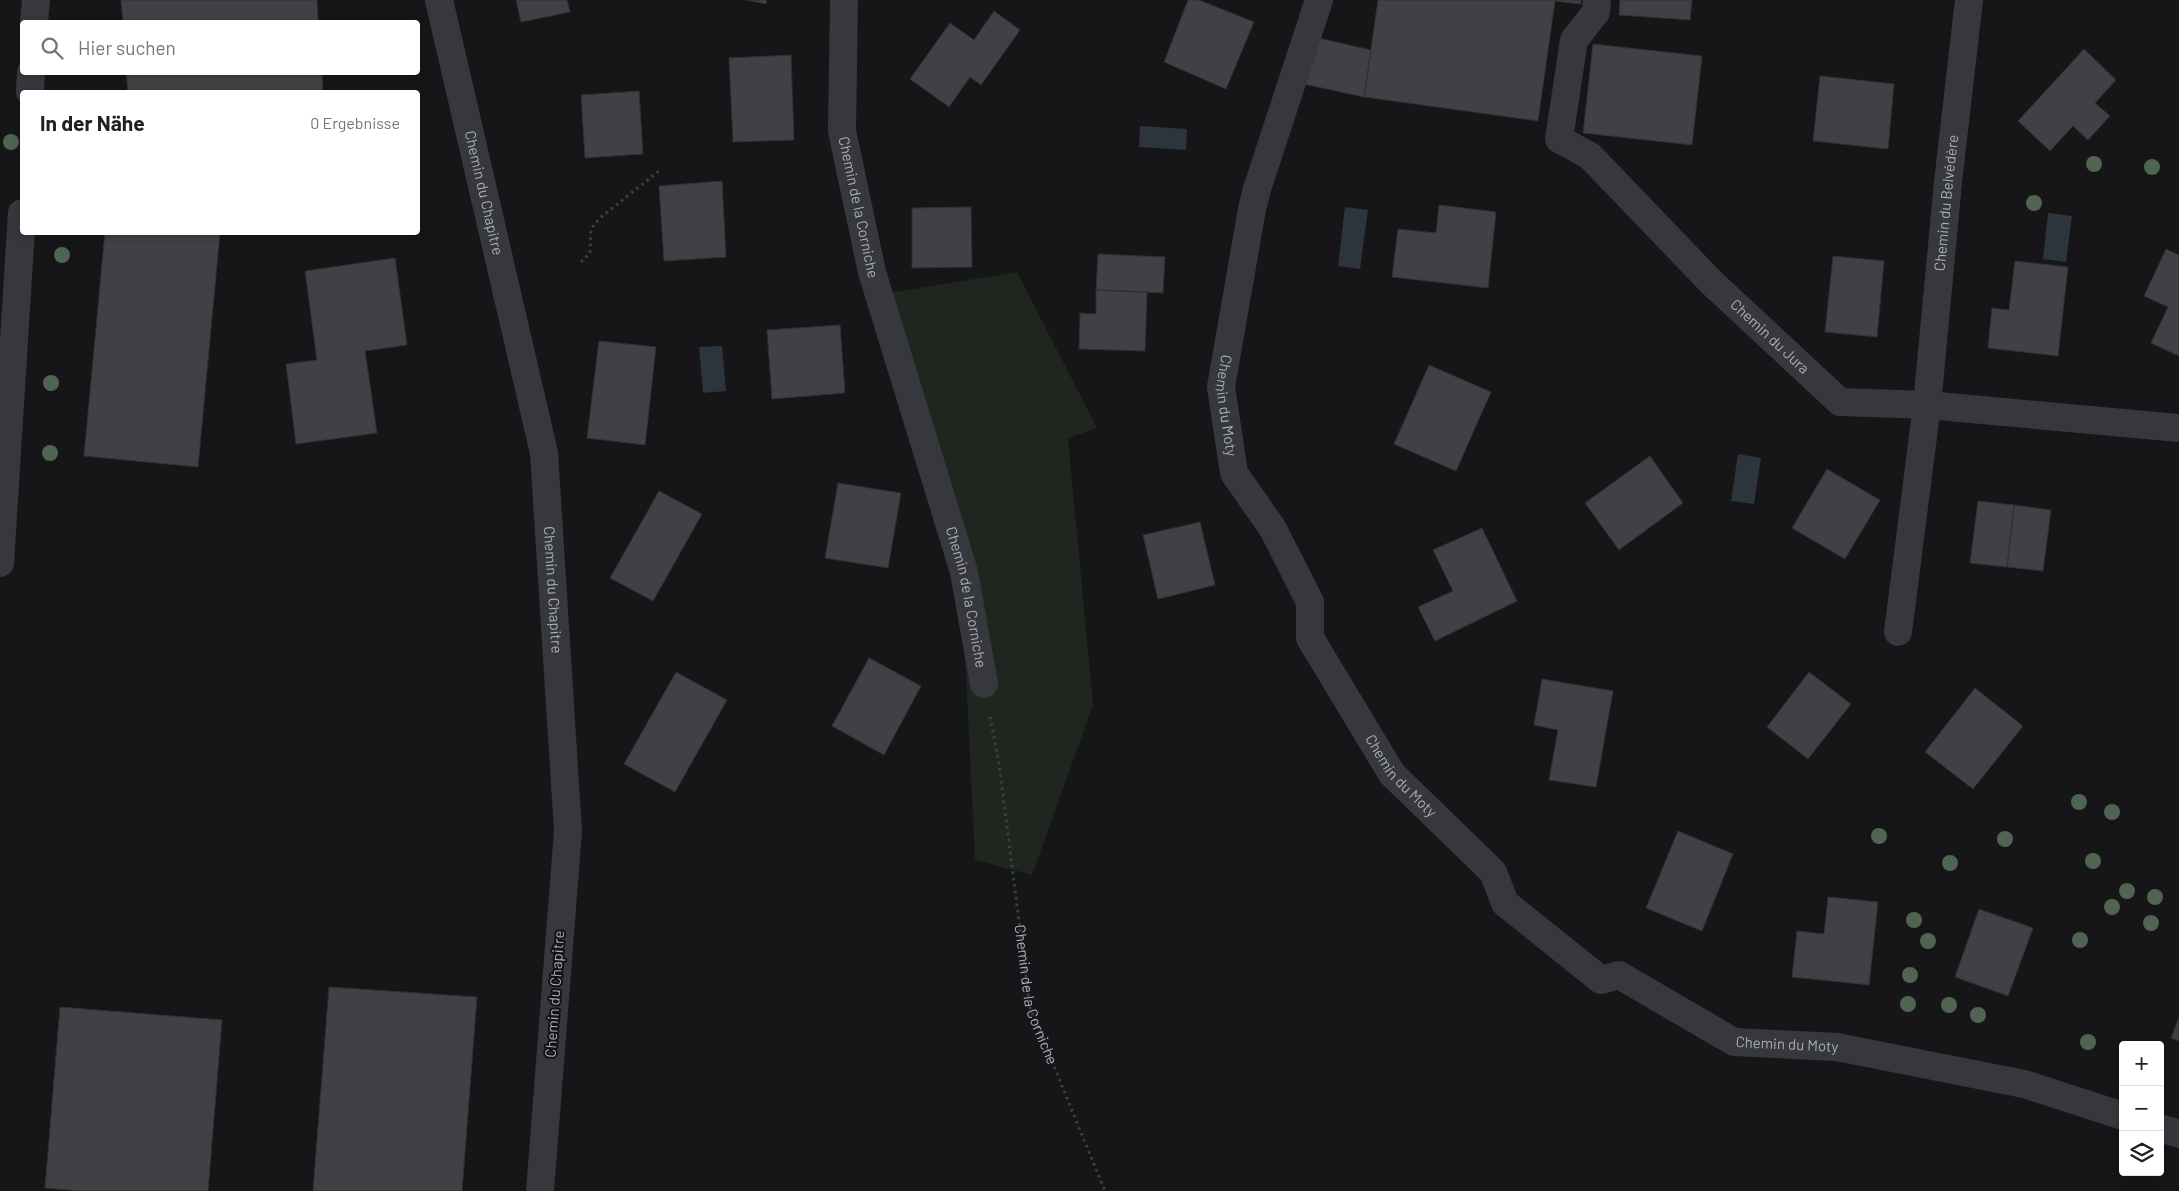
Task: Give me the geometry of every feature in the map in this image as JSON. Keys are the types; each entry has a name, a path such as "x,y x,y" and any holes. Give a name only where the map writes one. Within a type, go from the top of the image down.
{"street":[{"path":"34,20 36,0"},
{"name":"Chemin du Chapitre","path":"438,0 544,453 568,831 540,1191"},
{"name":"Chemin de la Corniche","path":"844,0 842,131 872,272 964,572 984,684"},
{"name":"Chemin du Moty","path":"1319,0 1256,190 1221,387 1234,473 1273,529 1310,602 1310,638 1392,774 1493,872 1505,903 1601,980 1619,975 1734,1042 1837,1047 2024,1084 2119,1115"},
{"name":"Chemin du Jura","path":"1597,0 1596,12 1574,40 1559,139 1590,156 1711,282 1840,402 1927,405 2179,428"},
{"name":"Chemin du Belvédère","path":"1898,632 1927,405 1948,182 1969,0"},
{"path":"30,90 31,75"},
{"path":"0,563 21,235"},
{"path":"2164,1129 2179,1134"}],"path":[{"path":"581,262 590,253 591,229 600,218 660,170"},
{"name":"Chemin de la Corniche","path":"984,684 999,763 1030,1008 1105,1191"}],"shaded area":[{"path":"1140,126 1187,129 1186,150 1139,147"},
{"path":"1345,207 1368,210 1360,269 1338,266"},
{"path":"2048,213 2072,216 2066,262 2043,259"},
{"path":"1017,272 1097,428 1068,438 1093,705 1032,875 975,860 964,632 889,293"},
{"path":"722,346 726,391 703,393 699,347"},
{"path":"1738,454 1761,458 1754,504 1731,501"}],"building":[{"path":"121,0 317,0 318,20 123,20"},
{"path":"516,0 567,0 570,12 521,22"},
{"path":"746,0 767,0 766,4"},
{"path":"1188,0 1199,0 1254,22 1226,89 1164,62"},
{"path":"1378,0 1581,0 1581,4 1555,1 1538,121 1364,97"},
{"path":"1620,0 1692,0 1690,20 1619,15"},
{"path":"994,11 1020,30 981,85 970,77 949,107 910,79 950,23 974,40"},
{"path":"1310,36 1371,50 1364,97 1299,83"},
{"path":"1593,44 1702,56 1692,145 1583,133"},
{"path":"2084,49 2116,80 2095,103 2110,116 2088,140 2073,126 2050,151 2018,121"},
{"path":"791,55 794,140 733,142 729,58"},
{"path":"126,75 322,75 323,90 128,90"},
{"path":"1820,76 1894,84 1888,149 1813,141"},
{"path":"639,91 643,154 585,158 581,95"},
{"path":"722,181 726,257 664,261 659,186"},
{"path":"1439,205 1496,212 1488,288 1392,277 1398,229 1436,233"},
{"path":"971,207 972,267 912,268 912,208"},
{"path":"105,235 220,235 198,467 84,456"},
{"path":"2166,249 2179,255 2179,356 2151,343 2168,307 2144,296"},
{"path":"1098,254 1165,257 1163,293 1096,290"},
{"path":"1833,256 1884,261 1877,337 1825,332"},
{"path":"395,258 407,345 365,351 377,433 296,444 286,364 317,360 305,271"},
{"path":"2015,261 2068,267 2058,356 1988,348 1992,308 2009,310"},
{"path":"1096,290 1147,292 1145,351 1079,349 1080,313 1096,314"},
{"path":"840,325 845,393 772,399 767,330"},
{"path":"599,341 656,347 645,445 587,438"},
{"path":"1429,365 1491,392 1456,471 1394,444"},
{"path":"1650,456 1683,503 1619,550 1585,503"},
{"path":"1827,469 1880,500 1845,559 1792,528"},
{"path":"838,483 901,493 888,568 825,558"},
{"path":"659,491 702,514 653,601 610,578"},
{"path":"1978,501 2014,505 2007,567 1970,563"},
{"path":"2014,505 2051,510 2043,571 2007,567"},
{"path":"1200,522 1215,585 1158,599 1143,535"},
{"path":"1482,528 1517,601 1435,641 1418,607 1453,591 1433,550"},
{"path":"869,658 921,686 884,755 832,726"},
{"path":"676,672 727,700 675,792 624,764"},
{"path":"1809,672 1851,704 1808,759 1767,727"},
{"path":"1542,679 1613,691 1596,787 1549,780 1558,730 1534,725"},
{"path":"1975,688 2023,726 1973,789 1925,752"},
{"path":"1678,831 1733,854 1702,931 1646,908"},
{"path":"1828,897 1878,902 1869,985 1792,977 1797,931 1824,934"},
{"path":"1979,909 2033,928 2008,996 1955,977"},
{"path":"329,987 477,997 462,1191 313,1191"},
{"path":"60,1007 222,1020 208,1191 80,1191 45,1188"},
{"path":"2179,1017 2179,1041 2171,1038"}]}
